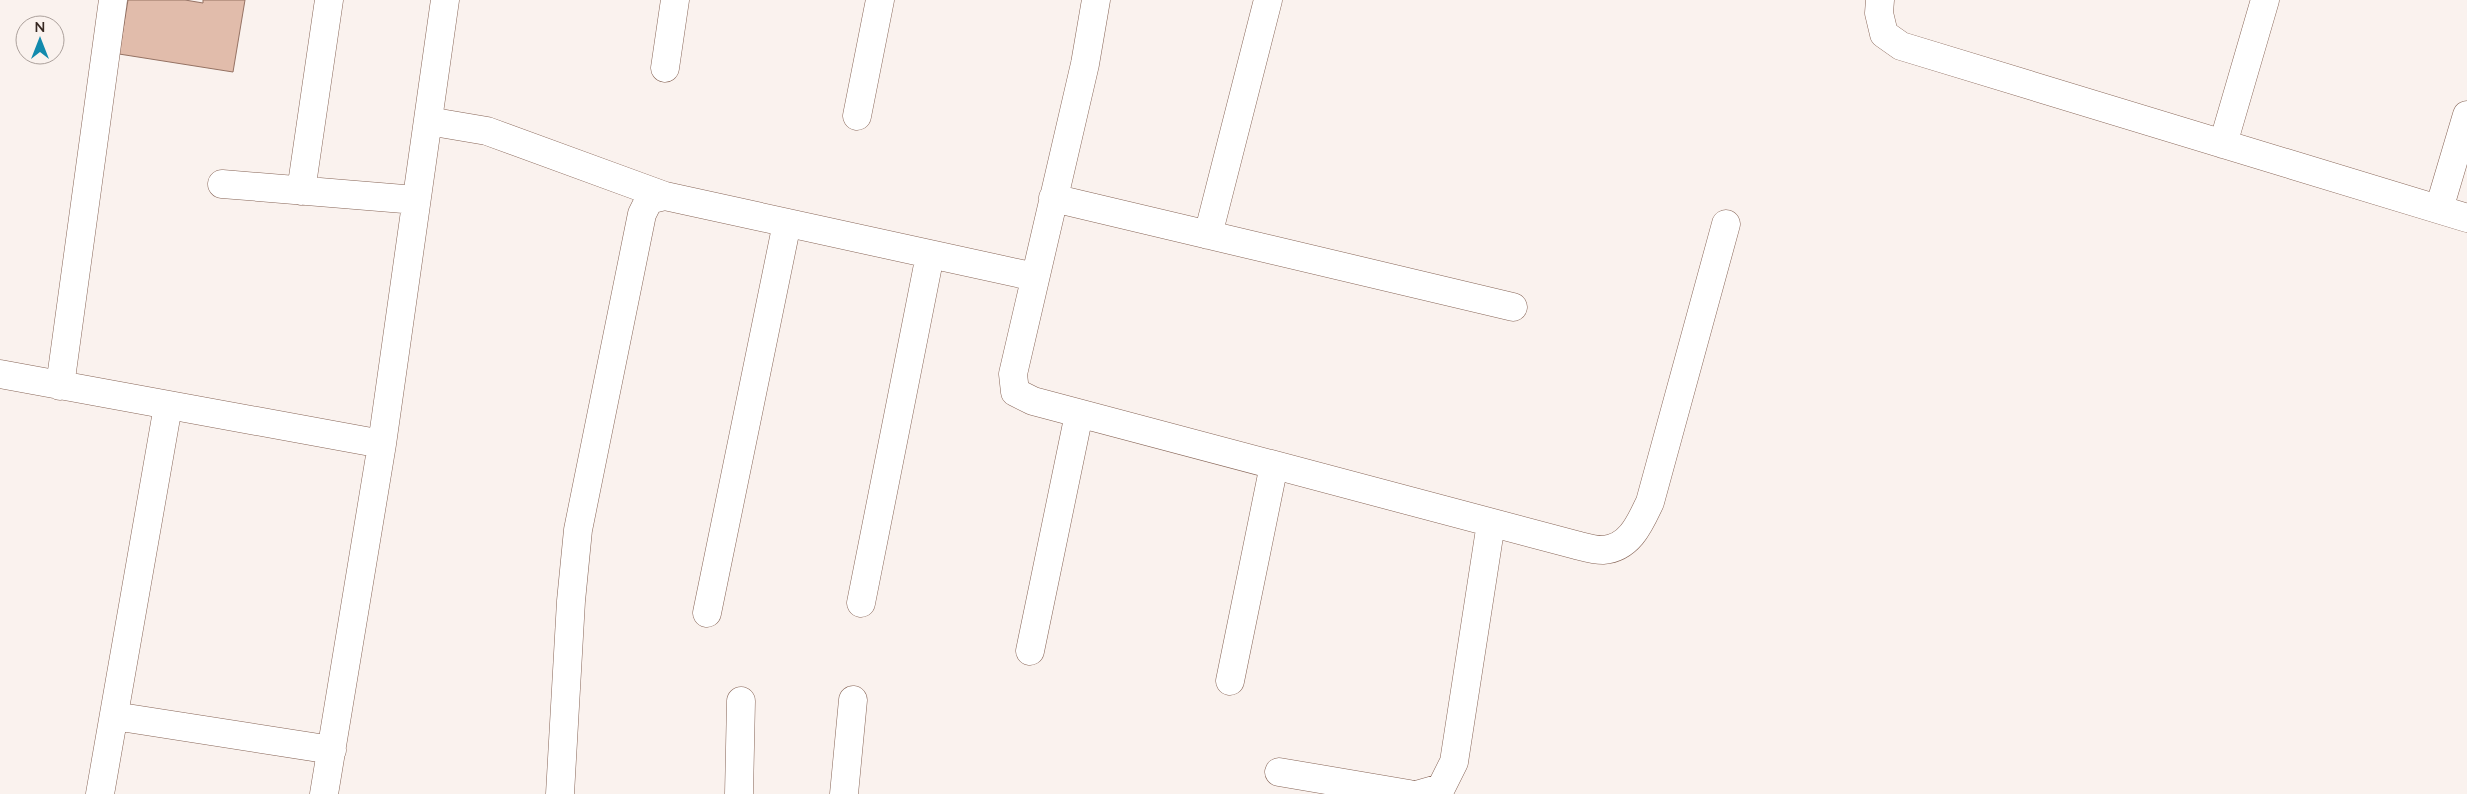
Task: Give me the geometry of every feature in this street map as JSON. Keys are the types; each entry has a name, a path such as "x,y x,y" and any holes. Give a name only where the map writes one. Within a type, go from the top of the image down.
{"street":[{"path":"60,386 113,0"},
{"path":"302,191 329,0"},
{"path":"324,794 382,444 445,0"},
{"path":"665,68 675,0"},
{"path":"857,116 880,0"},
{"path":"1096,0 1085,64 1013,374 1015,392 1033,401 1576,545 1603,550 1620,545 1636,530 1650,502 1726,224"},
{"path":"1208,234 1268,0"},
{"path":"1880,0 1879,13 1884,34 1901,46 2467,218"},
{"path":"2223,144 2265,0"},
{"path":"2439,209 2467,115"},
{"path":"428,121 487,131 665,196 1034,277"},
{"path":"222,184 416,200"},
{"path":"560,794 571,601 578,530 642,214 649,200 665,196"},
{"path":"1053,198 1513,307"},
{"path":"707,613 787,222"},
{"path":"861,603 930,255"},
{"path":"0,374 382,444"},
{"path":"100,794 168,406"},
{"path":"1030,652 1079,414"},
{"path":"1230,681 1274,465"},
{"path":"1420,794 1441,788 1454,762 1492,522"},
{"path":"844,794 853,700"},
{"path":"739,794 741,701"},
{"path":"114,716 332,750"},
{"path":"1279,772 1372,791 1408,794"}],"building":[{"path":"128,0 185,0 203,3 203,0 245,0 233,72 119,54"}]}
